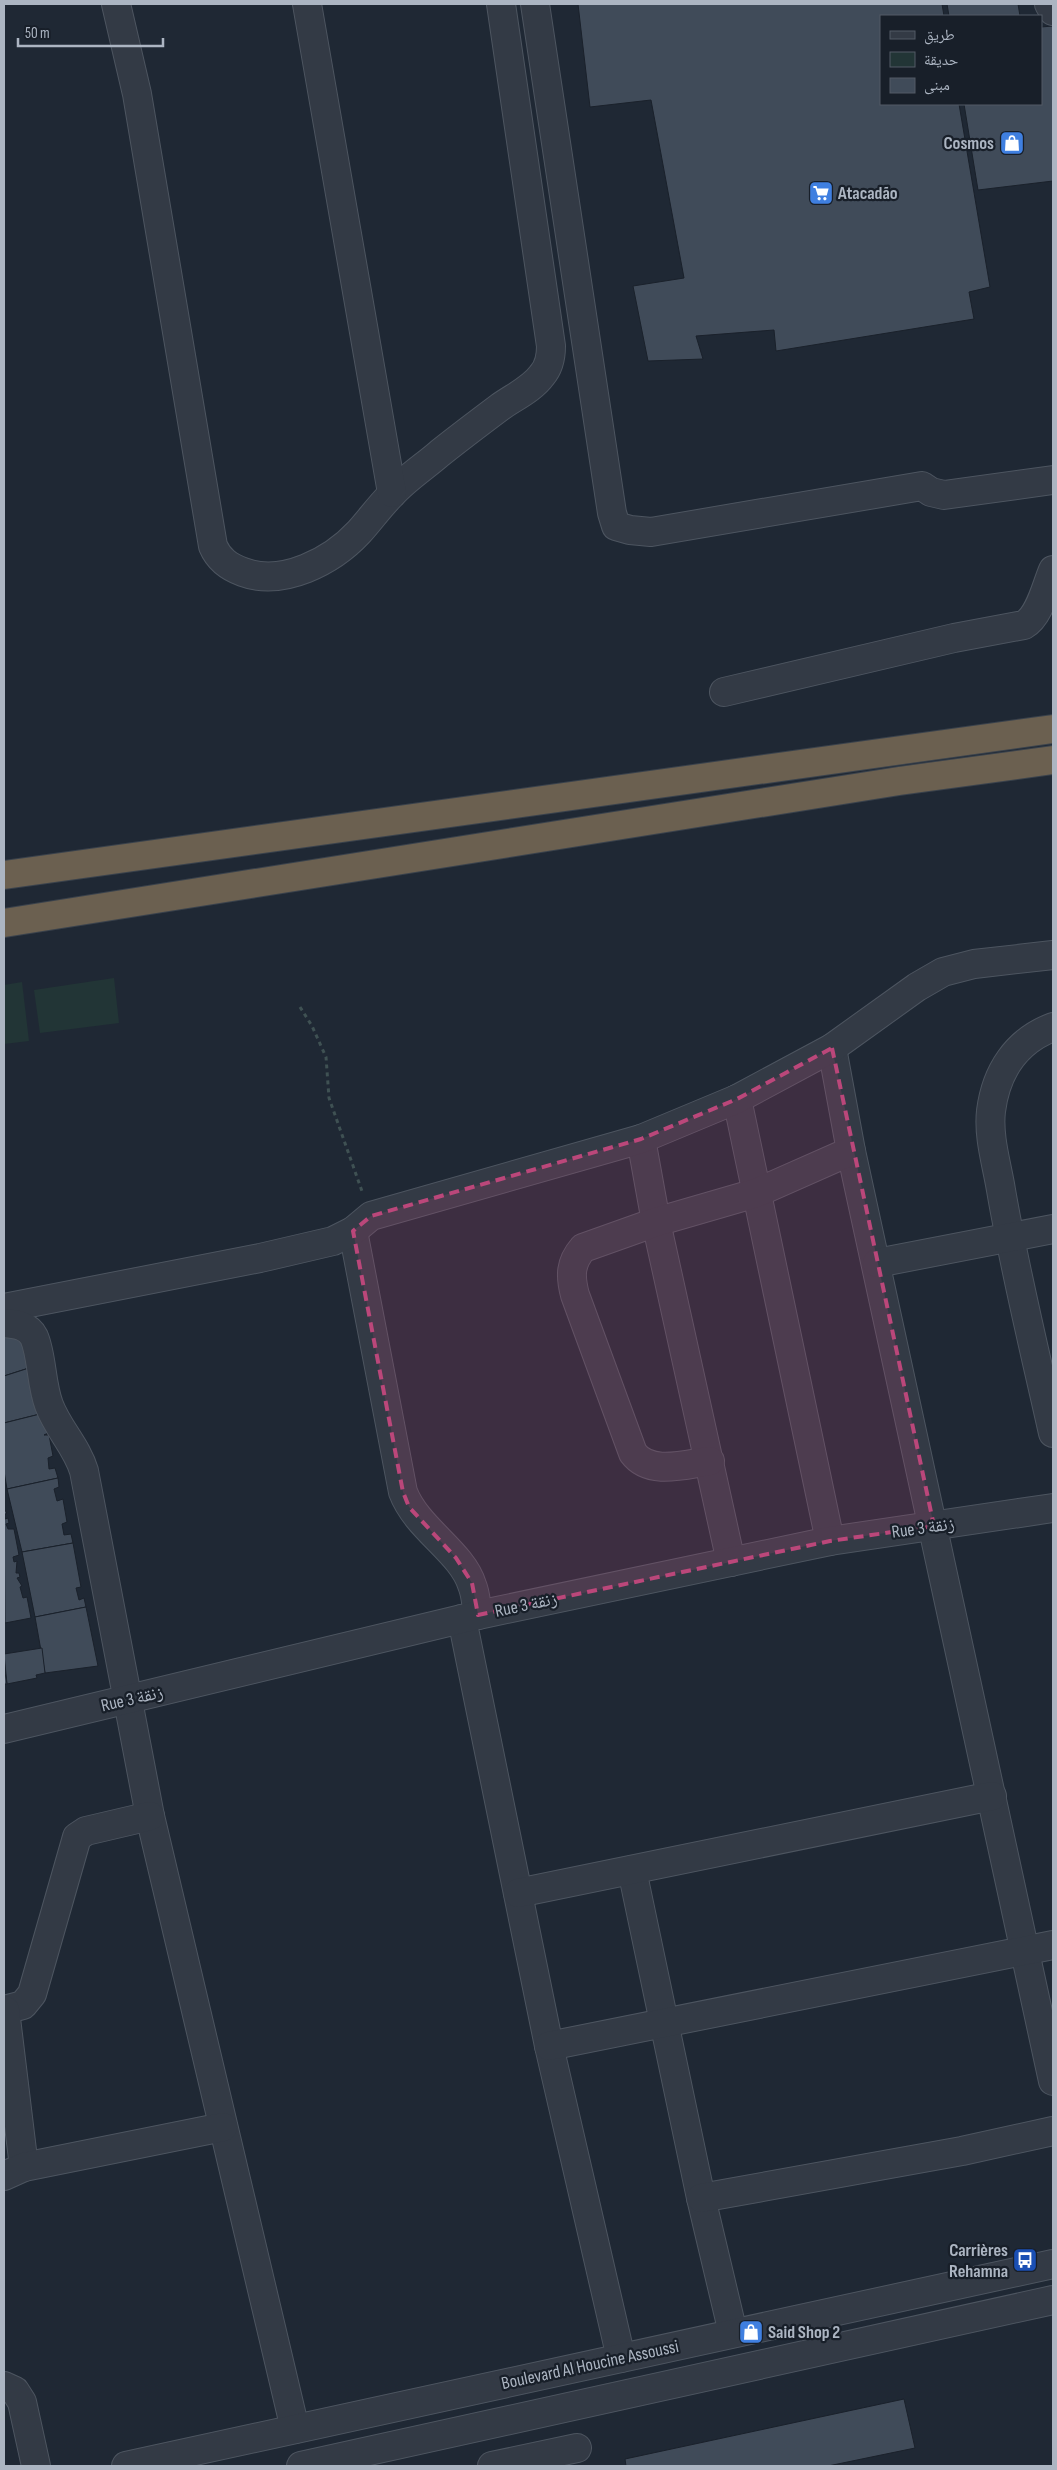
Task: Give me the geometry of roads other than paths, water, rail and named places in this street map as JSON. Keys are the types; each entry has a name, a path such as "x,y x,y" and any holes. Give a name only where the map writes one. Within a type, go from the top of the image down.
{"highway":[{"path":"902,750 1053,721"},
{"path":"4,875 1053,729"},
{"path":"4,924 899,781 1053,760"},
{"path":"899,781 1053,779"}],"street":[{"path":"116,4 137,94 213,546 217,555 231,568 264,577 286,575 311,566 339,550 358,534 392,493 468,430 536,381 544,372 551,354 501,4"},
{"path":"307,4 392,493"},
{"path":"535,4 612,514 616,526 652,532 922,486 931,492 944,495 1053,480"},
{"path":"1049,4 1053,11"},
{"path":"724,692 935,642 1024,625 1030,621 1035,613 1053,570"},
{"path":"4,1308 260,1258 332,1241 362,1223 641,1138 737,1099 832,1048 917,987 944,972 974,964 1053,955"},
{"path":"1053,1027 1040,1032 1019,1047 1005,1066 995,1094 990,1129 1009,1236 1053,1432"},
{"path":"832,1048 852,1151 1053,2081"},
{"path":"737,1099 830,1541"},
{"path":"641,1138 656,1222 731,1562"},
{"path":"710,1461 662,1467 649,1466 639,1461 633,1453 570,1280 572,1266 583,1248 656,1222 756,1193 852,1151"},
{"path":"362,1223 403,1492 409,1507 456,1558 472,1583 470,1617 518,1892 550,2046 621,2358"},
{"path":"877,1263 1053,1229"},
{"path":"4,1323 27,1328 34,1337 42,1383 50,1408 81,1462 129,1700 150,1816 294,2428"},
{"name":"Rue 3 زنقة","path":"4,1729 470,1617 830,1541 1053,1508"},
{"path":"518,1892 992,1796"},
{"path":"150,1816 86,1831 77,1837 32,1994 23,2005 4,2010 14,2171 222,2127"},
{"path":"632,1870 701,2198 733,2333"},
{"path":"550,2046 1053,1945"},
{"path":"701,2198 962,2150 1053,2131"},
{"name":"Boulevard Al Houcine Assoussi","path":"126,2466 1053,2264"},
{"name":"Boulevard Al Houcine Assoussi","path":"301,2466 1053,2300"},
{"path":"4,2386 15,2391 22,2402 36,2466"},
{"path":"492,2466 579,2457 569,2407"}],"place":[{"name":"Cosmos","path":"1012,143"},
{"name":"Atacadão","path":"821,193"},
{"name":"Carrières Rehamna","path":"1025,2260"},
{"name":"Said Shop 2","path":"751,2332"}]}
